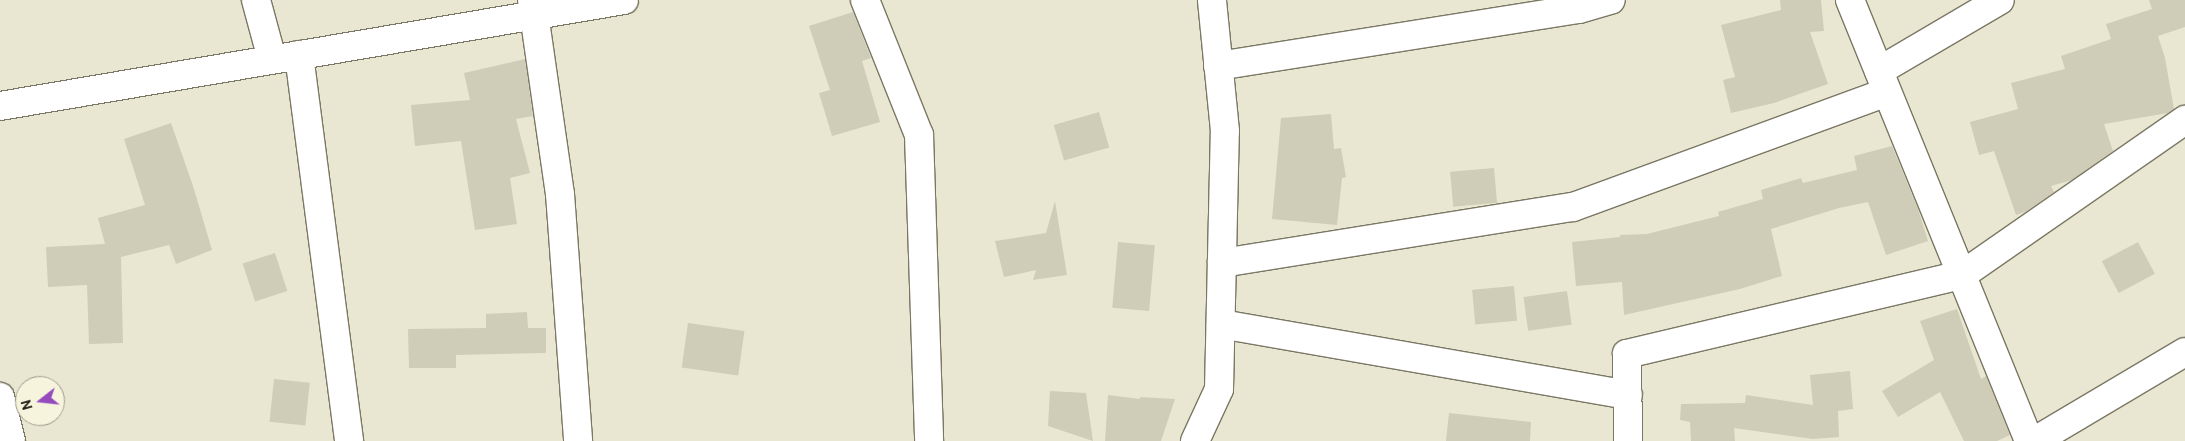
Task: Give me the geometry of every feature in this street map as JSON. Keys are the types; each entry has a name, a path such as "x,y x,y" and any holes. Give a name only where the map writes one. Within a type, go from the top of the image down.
{"street":[{"path":"256,0 272,59"},
{"path":"0,106 272,59 533,8 624,0"},
{"path":"865,0 919,135 930,441"},
{"path":"1195,441 1219,389 1225,131 1212,0"},
{"path":"1218,66 1579,9 1611,0"},
{"path":"1850,0 2029,441"},
{"path":"1222,263 1572,207 1883,81 2000,0"},
{"path":"533,8 560,194 578,441"},
{"path":"299,54 349,441"},
{"path":"1628,441 1627,354 1962,275 2185,120"},
{"path":"1221,324 1628,395"},
{"path":"2035,441 2185,352"},
{"path":"0,397 11,441"}],"building":[{"path":"1780,0 1821,0 1824,31 1810,32 1828,84 1774,103 1731,113 1723,80 1735,77 1721,25 1781,10"},
{"path":"2149,0 2185,0 2185,27 2158,36 2165,58 2174,109 2168,113 2104,124 2113,151 2072,180 2051,186 2054,192 2025,212 2016,215 1994,151 1979,155 1970,122 2018,109 2011,83 2065,69 2061,56 2111,39 2106,24 2152,9"},
{"path":"853,12 871,58 862,61 880,122 832,136 819,93 830,90 809,26"},
{"path":"525,59 533,116 516,119 530,173 510,178 517,224 475,230 461,141 415,146 411,105 470,100 464,73"},
{"path":"1099,112 1109,148 1064,161 1054,125"},
{"path":"1331,114 1334,149 1341,148 1346,177 1342,178 1337,225 1272,219 1281,118"},
{"path":"171,123 193,186 212,250 176,264 169,245 121,257 123,343 89,344 87,285 48,287 46,247 105,244 98,218 145,205 124,139"},
{"path":"1892,146 1918,209 1928,241 1886,255 1868,202 1839,208 1771,229 1782,276 1740,289 1624,315 1622,282 1576,286 1572,242 1620,237 1620,235 1647,234 1719,216 1718,212 1763,199 1761,190 1801,178 1803,183 1857,170 1854,156"},
{"path":"1494,168 1497,203 1453,207 1450,172"},
{"path":"1055,201 1067,275 1033,280 1036,270 1004,277 995,241 1046,233"},
{"path":"1118,242 1155,245 1149,311 1112,308"},
{"path":"2138,242 2155,274 2119,293 2102,261"},
{"path":"275,253 287,291 255,302 243,264"},
{"path":"1514,286 1517,321 1475,325 1472,290"},
{"path":"1567,291 1572,325 1528,331 1523,297"},
{"path":"1957,309 1981,379 1986,376 2010,435 1997,441 1964,441 1940,392 1898,417 1882,391 1934,360 1920,321"},
{"path":"527,312 528,328 546,328 546,353 456,355 456,368 409,368 408,329 486,328 486,314"},
{"path":"688,323 744,331 738,375 682,368"},
{"path":"1850,371 1853,409 1838,411 1839,437 1813,439 1734,428 1735,441 1691,441 1690,422 1680,420 1681,404 1745,403 1746,395 1813,405 1810,375"},
{"path":"274,379 310,383 305,426 270,422"},
{"path":"1050,391 1086,393 1093,441 1048,426"},
{"path":"1108,395 1140,399 1140,397 1175,399 1161,441 1105,441"},
{"path":"1449,413 1531,422 1530,441 1446,441"}]}
